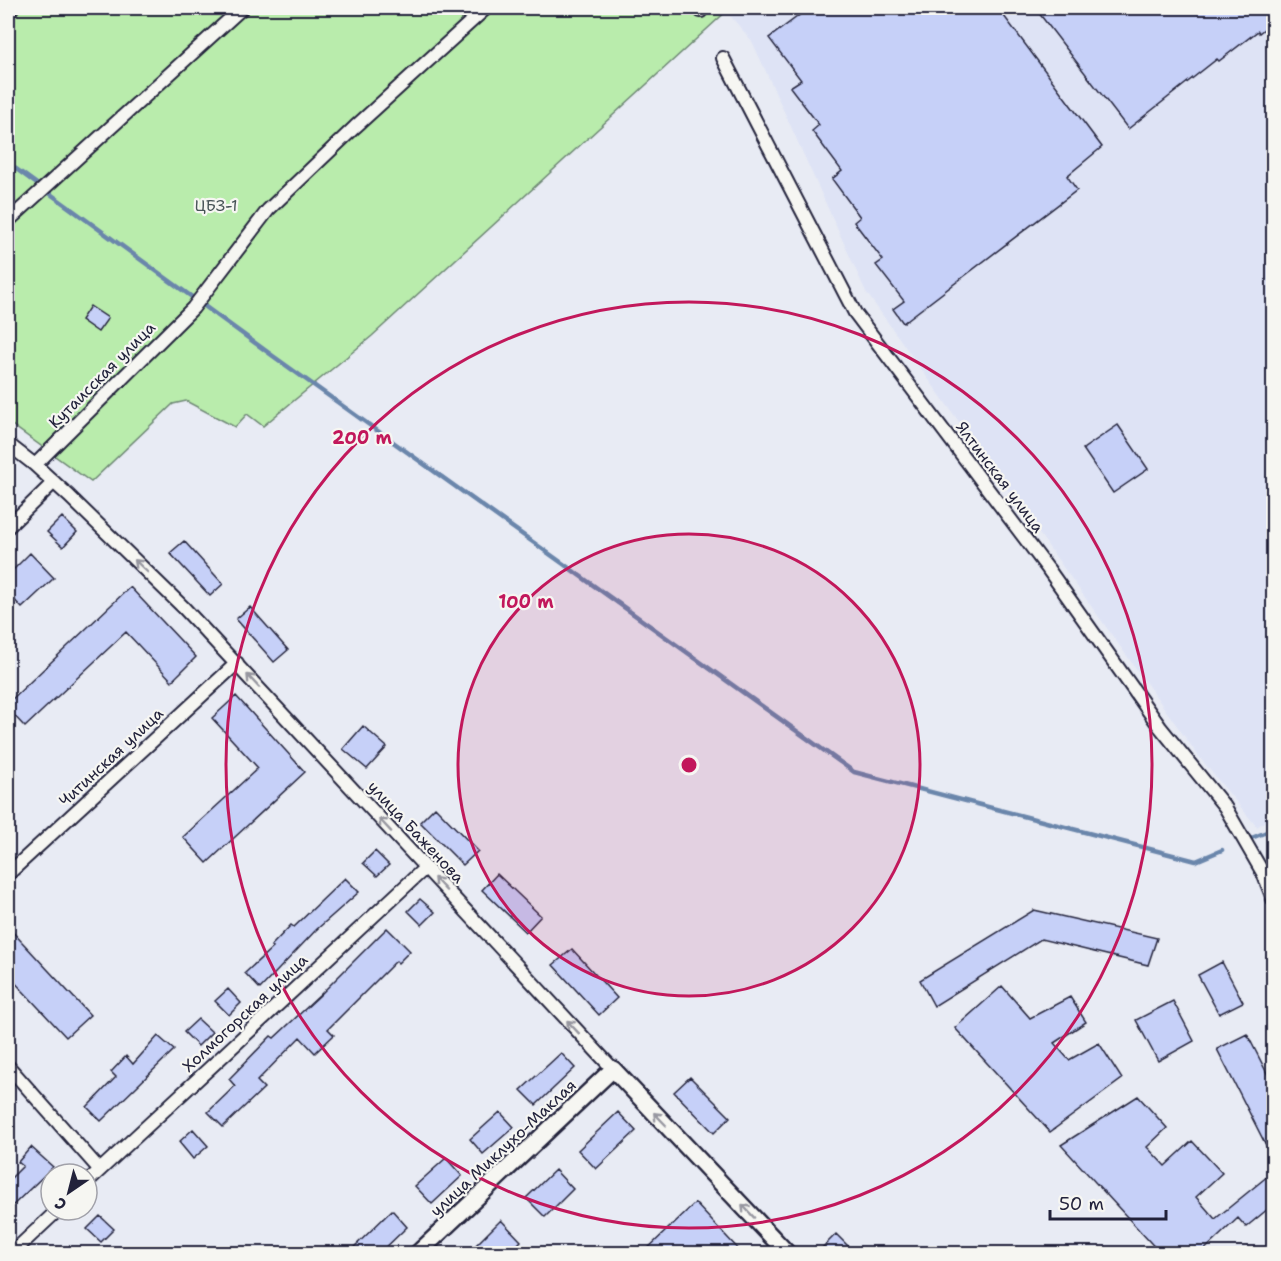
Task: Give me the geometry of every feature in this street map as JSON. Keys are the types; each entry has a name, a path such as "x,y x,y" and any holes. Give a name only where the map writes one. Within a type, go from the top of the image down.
{"street":[{"path":"8,11 12,8"},
{"path":"8,221 242,8"},
{"name":"Кутаисская улица","path":"35,465 193,308 268,210 355,126 486,8"},
{"name":"Ялтинская улица","path":"723,58 855,313 1041,560 1160,727 1226,807 1263,873 1274,901"},
{"name":"улица Баженова","path":"8,444 54,482 183,607 237,663 425,868 788,1254"},
{"path":"8,527 54,482"},
{"name":"Читинская улица","path":"8,874 237,663"},
{"name":"Холмогорская улица","path":"100,1170 425,868"},
{"path":"8,1066 100,1170"},
{"name":"улица Миклухо-Маклая","path":"417,1254 613,1069"},
{"path":"12,1254 45,1222"}],"shaded area":[{"path":"730,8 1273,8 1273,816 1257,827 1200,758 866,292 752,41 726,11"}],"green space":[{"name":"ЦБЗ-1","path":"8,8 730,8 372,336 263,426 247,414 235,427 186,401 173,404 91,482 8,422"}],"building":[{"path":"809,8 998,8 1102,147 1067,176 1077,190 903,323 893,309 904,301 876,265 883,260 854,222 860,217 832,179 842,171 812,131 819,125 790,87 801,80 769,38"},
{"path":"1035,8 1274,8 1274,21 1219,61 1217,59 1128,129"},
{"path":"90,306 108,318 98,332 81,320"},
{"path":"1118,425 1148,469 1113,493 1083,449"},
{"path":"62,517 77,532 63,547 47,532"},
{"path":"184,541 223,584 210,596 170,553"},
{"path":"30,553 54,578 22,608 8,593 8,575"},
{"path":"130,587 196,657 172,681 126,632 25,727 8,709 8,703"},
{"path":"250,607 288,650 274,662 236,619"},
{"path":"236,696 305,772 207,863 183,837 258,768 212,718"},
{"path":"363,726 387,747 367,769 343,749"},
{"path":"435,807 478,851 463,865 420,822"},
{"path":"375,851 389,865 377,876 363,863"},
{"path":"497,874 541,916 526,932 482,890"},
{"path":"345,878 359,892 316,930 260,989 245,973 273,947 271,946 291,925 294,927"},
{"path":"420,899 435,912 422,925 408,911"},
{"path":"1034,910 1157,938 1148,965 1041,939 934,1006 920,980"},
{"path":"8,927 90,1015 66,1037 8,975"},
{"path":"387,928 410,951 398,963 396,961 328,1029 334,1035 315,1053 300,1037 257,1081 264,1088 223,1127 208,1112 235,1086 229,1079 271,1036 274,1038 319,996"},
{"path":"572,949 617,998 599,1015 553,965"},
{"path":"1222,962 1243,1002 1219,1014 1198,975"},
{"path":"1002,986 1030,1018 1070,997 1086,1022 1054,1043 1069,1060 1099,1043 1122,1079 1050,1132 955,1028"},
{"path":"228,989 241,1003 229,1015 215,1001"},
{"path":"1173,1001 1194,1041 1158,1061 1136,1020"},
{"path":"198,1019 212,1032 198,1046 184,1032"},
{"path":"1247,1034 1274,1087 1274,1161 1217,1049"},
{"path":"158,1036 174,1050 101,1121 87,1107 116,1077 111,1072 126,1056 133,1064"},
{"path":"561,1053 575,1068 536,1105 521,1090"},
{"path":"690,1077 730,1117 714,1133 674,1092"},
{"path":"1138,1096 1167,1128 1147,1147 1165,1166 1192,1141 1222,1173 1196,1197 1215,1219 1274,1171 1274,1204 1246,1227 1238,1218 1200,1254 1161,1254 1061,1145"},
{"path":"500,1112 514,1127 483,1154 470,1139"},
{"path":"618,1112 636,1131 596,1169 578,1150"},
{"path":"193,1129 208,1146 193,1159 179,1142"},
{"path":"31,1147 48,1162 39,1162 39,1180 8,1210 8,1181 23,1166 18,1162"},
{"path":"446,1158 462,1176 432,1204 415,1186"},
{"path":"555,1170 573,1189 545,1217 526,1198"},
{"path":"695,1203 743,1254 642,1254"},
{"path":"392,1210 407,1227 379,1254 347,1254"},
{"path":"99,1217 114,1229 101,1242 87,1229 94,1222 99,1222"},
{"path":"501,1220 521,1241 508,1254 467,1254"},
{"path":"836,1234 856,1254 816,1254"}],"waterway":[{"path":"8,163 273,356 854,772 1196,861 1222,850"},
{"path":"1249,839 1274,829"}]}
